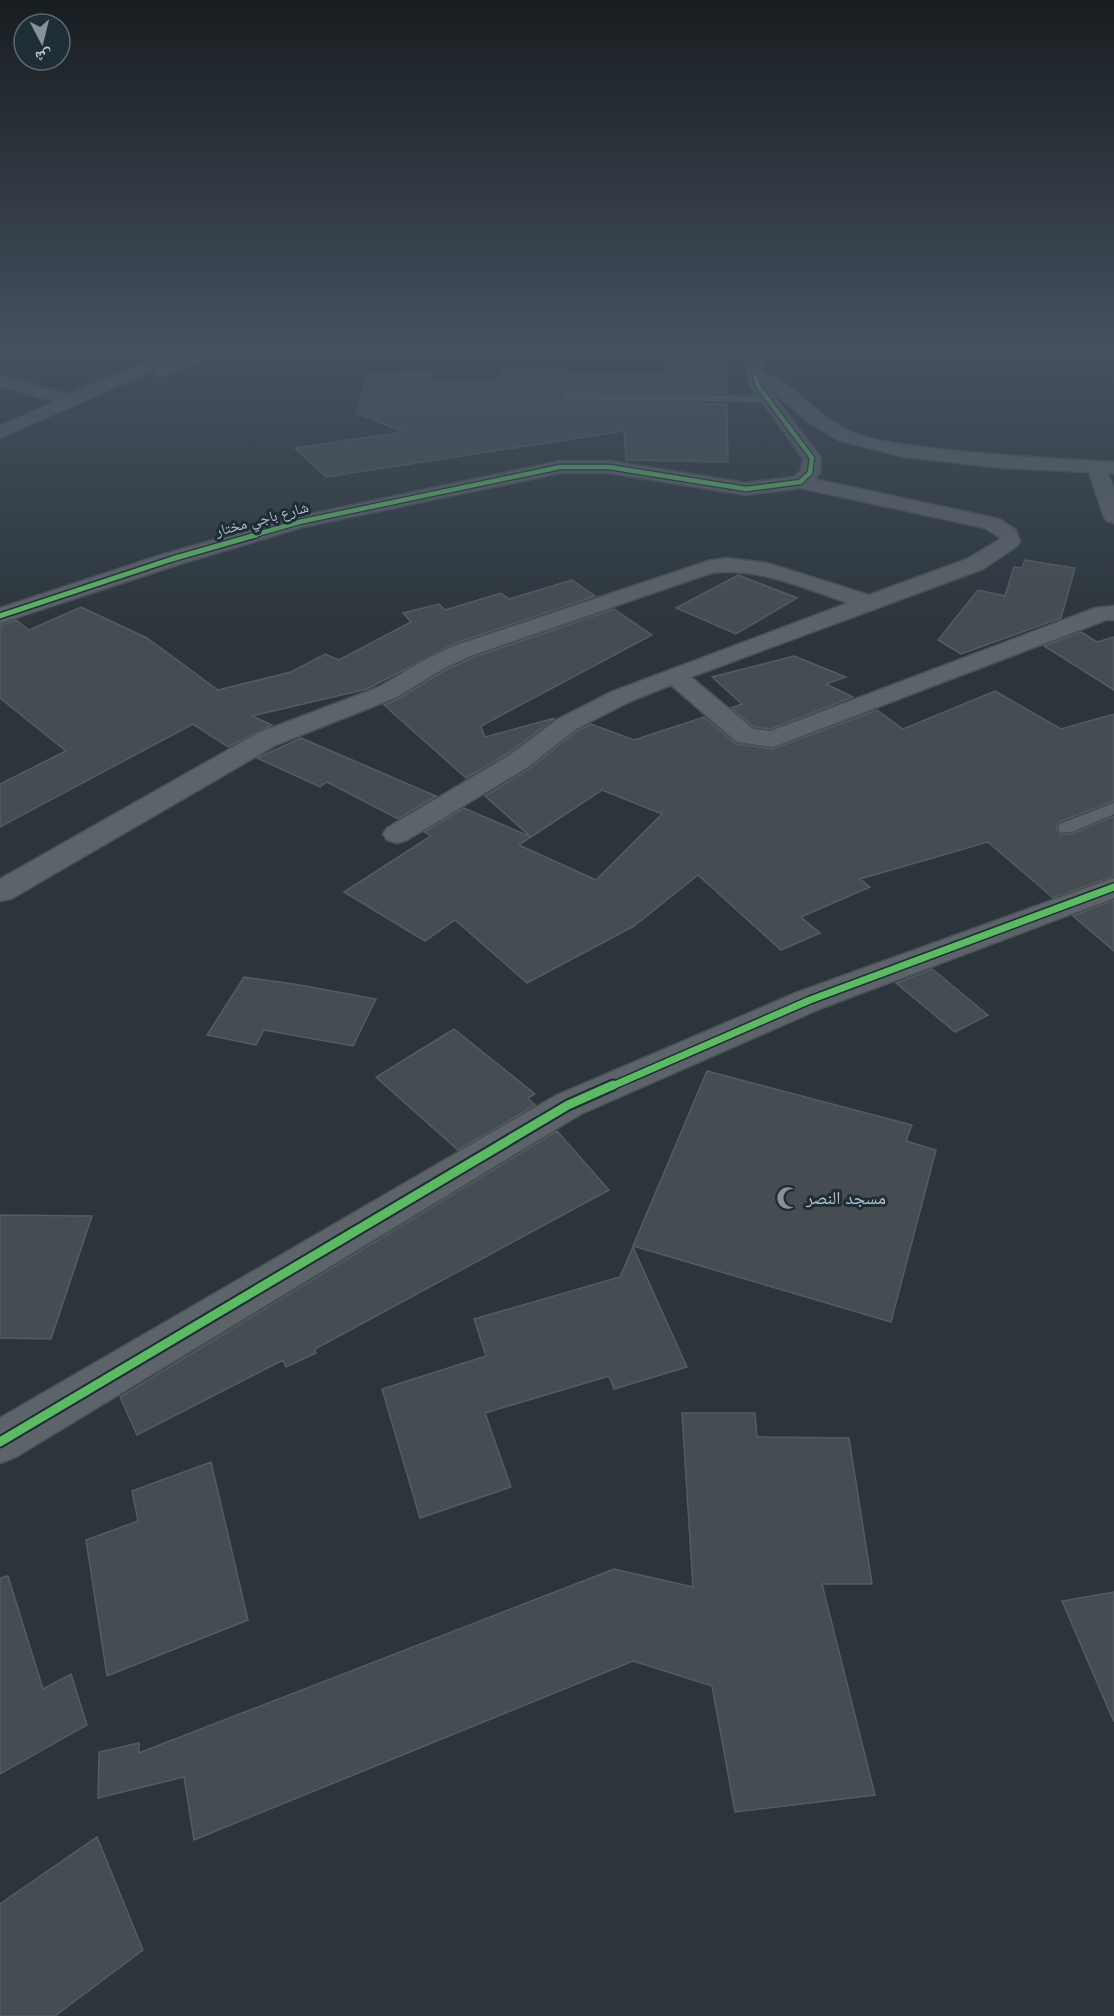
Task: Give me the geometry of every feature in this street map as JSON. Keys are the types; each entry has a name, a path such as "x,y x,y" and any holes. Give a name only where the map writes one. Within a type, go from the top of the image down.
{"street":[{"path":"800,482 810,472 812,458 802,445"},
{"path":"884,445 905,450 1004,462 1105,468 1114,517"},
{"name":"شارع باجي مختار","path":"0,616 172,559 298,522 560,467 609,467 746,489 800,482"},
{"path":"397,834 519,761 567,724 620,697 975,564 1010,542 1009,534 992,523 800,482"},
{"path":"0,892 267,739 388,692 438,662 474,646 686,574 717,565 747,565 869,603"},
{"path":"674,675 746,736 773,740 1103,613 1114,613"},
{"path":"0,1442 568,1105 810,1000 1114,887"}],"lane":[{"path":"1066,828 1114,808"}],"building":[{"path":"315,445 533,445 326,477 295,448"},
{"path":"625,445 728,445 728,462 626,460"},
{"path":"1025,560 1075,568 1061,618 961,654 938,640 978,590 1005,596 1014,567 1022,568"},
{"path":"738,575 797,598 736,634 676,608"},
{"path":"572,580 595,596 456,643 367,689 252,716 272,725 228,747 193,724 0,827 0,784 66,751 0,698 0,625 16,620 29,630 81,607 147,638 218,690 291,672 325,654 339,660 411,622 403,613 439,604 445,610 501,593 509,599"},
{"path":"614,609 652,635 481,726 485,737 555,718 509,753 466,778 384,705 447,669 474,657"},
{"path":"1081,632 1097,642 1114,637 1114,690 1044,646"},
{"path":"794,656 846,677 826,684 853,697 771,729 754,727 731,708 742,704 712,677"},
{"path":"995,691 1061,729 1114,714 1114,801 1059,822 1056,827 1060,834 1072,834 1114,816 1114,876 1053,898 988,842 860,879 870,887 801,917 820,933 781,950 698,875 634,926 527,983 455,920 425,941 344,892 431,836 424,832 464,808 531,837 485,796 529,769 577,731 591,724 634,740 704,717 736,744 773,749 877,710 903,729","holes":["602,790 662,814 596,880 519,845"]},
{"path":"301,738 436,796 398,819 327,782 320,787 257,758"},
{"path":"1114,900 1114,951 1073,916"},
{"path":"932,969 988,1015 955,1032 896,983"},
{"path":"244,977 376,999 353,1046 264,1030 256,1045 207,1035"},
{"path":"454,1029 535,1094 528,1098 535,1105 458,1150 376,1077"},
{"name":"مسجد النصر","path":"707,1071 912,1125 906,1141 936,1150 891,1322 633,1246"},
{"path":"557,1131 609,1190 315,1349 316,1353 286,1367 283,1360 137,1435 120,1397"},
{"path":"0,1215 92,1216 51,1339 0,1338"},
{"path":"633,1247 687,1367 614,1389 609,1376 485,1413 511,1487 420,1518 382,1389 486,1356 474,1319 620,1277"},
{"path":"682,1413 755,1413 757,1437 849,1438 872,1584 822,1584 875,1795 735,1812 712,1686 633,1661 194,1840 184,1777 98,1798 99,1752 139,1743 139,1753 614,1569 693,1587"},
{"path":"211,1462 248,1620 107,1676 86,1540 138,1521 132,1491"},
{"path":"8,1576 43,1689 71,1674 87,1725 0,1774 0,1578"},
{"path":"1114,1592 1114,1722 1062,1601"},
{"path":"97,1837 143,1950 55,2016 0,2016 0,1904"}],"cycle path":[{"path":"0,616 172,559 299,522 560,467 609,467 746,489 800,482 810,473 812,458 802,445"},
{"path":"0,1442 568,1105 810,1000 1114,887"}],"place":[{"name":"مسجد النصر","path":"788,1198"}]}
